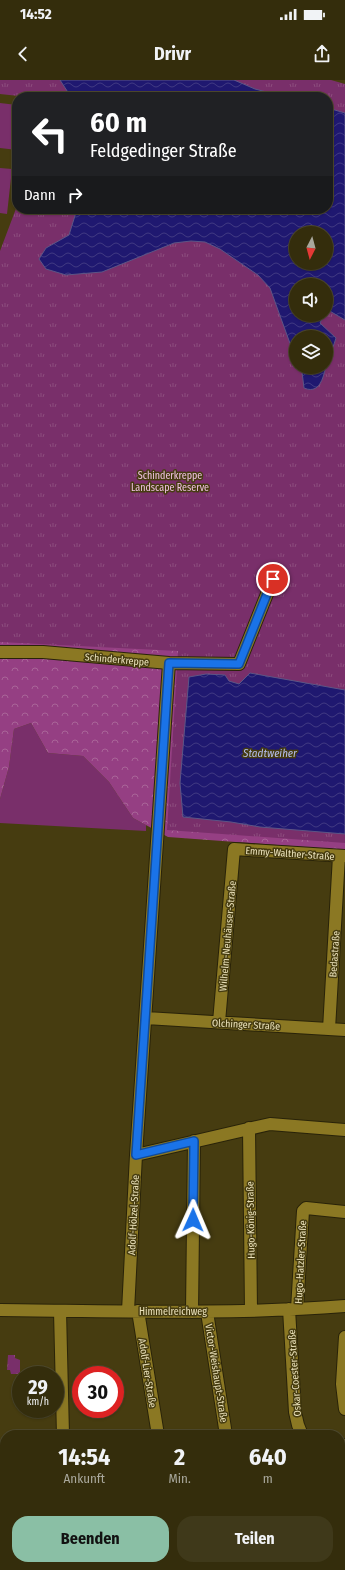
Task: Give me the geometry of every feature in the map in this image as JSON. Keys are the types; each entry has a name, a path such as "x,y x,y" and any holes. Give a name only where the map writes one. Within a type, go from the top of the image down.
{"street":[{"name":"Schinderkreppe","path":"0,652 43,652 169,663 239,664 273,579"},
{"name":"Adolf-Hölzel-Straße","path":"133,1311 136,1155 169,663"},
{"name":"Emmy-Walther-Straße","path":"234,849 342,856"},
{"name":"Wilhelm-Neuhäuser-Straße","path":"219,1022 234,849"},
{"name":"Bedastraße","path":"328,1028 342,856"},
{"name":"Olchinger Straße","path":"146,1018 345,1030"},
{"path":"136,1155 270,1124 345,1130"},
{"name":"Hugo-König-Straße","path":"249,1128 252,1311"},
{"path":"192,1312 194,1141"},
{"name":"Hugo-Hatzler-Straße","path":"293,1309 303,1211 306,1208 345,1212"},
{"name":"Himmelreichweg","path":"0,1310 207,1312 345,1306"},
{"name":"Oskar-Coester-Straße","path":"293,1309 295,1412 300,1430"},
{"path":"60,1311 63,1430"},
{"name":"Adolf-Lier-Straße","path":"133,1311 157,1430"},
{"name":"Victor-Weishaupt-Straße","path":"207,1312 225,1430"},
{"path":"345,1337 342,1384 345,1409"}],"green space":[{"name":"Schinderkreppe Landscape Reserve","path":"0,80 331,80 345,84 345,843 167,830 178,651 0,642 0,251 14,214 333,214 333,92 12,92 12,95 0,94"},
{"path":"0,103 12,104 12,149 0,148"},
{"path":"0,168 12,169 7,214 0,213"},
{"path":"0,464 152,486 345,834 345,850 168,837 133,818 109,782 83,756 48,753 31,723 14,729 9,767 0,799"},
{"path":"31,723 48,753 83,756 109,782 133,818 146,825 146,831 0,823 0,799 9,767 14,729"},
{"path":"8,1355 15,1355 15,1358 20,1360 20,1366 12,1366 12,1374 10,1370 7,1370"}],"water":[{"path":"60,80 234,80 267,92 68,92"},
{"path":"333,109 345,113 345,320 333,313 333,278 289,278 289,322 320,323 327,330 289,330 289,341 270,288 258,275 220,249 205,242 191,241 174,243 102,272 66,275 46,269 39,259 46,248 69,235 75,214 333,214"},
{"path":"333,335 336,338 333,346"},
{"path":"302,374 324,374 322,381 315,388 310,390 304,388"},
{"name":"Stadtweiher","path":"250,673 345,690 345,834 260,827 231,822 183,817 180,783 189,677 206,674 225,675 229,681 239,684"}],"route":[{"path":"193,1220 194,1141 136,1155 169,663 239,664 273,579"}]}
